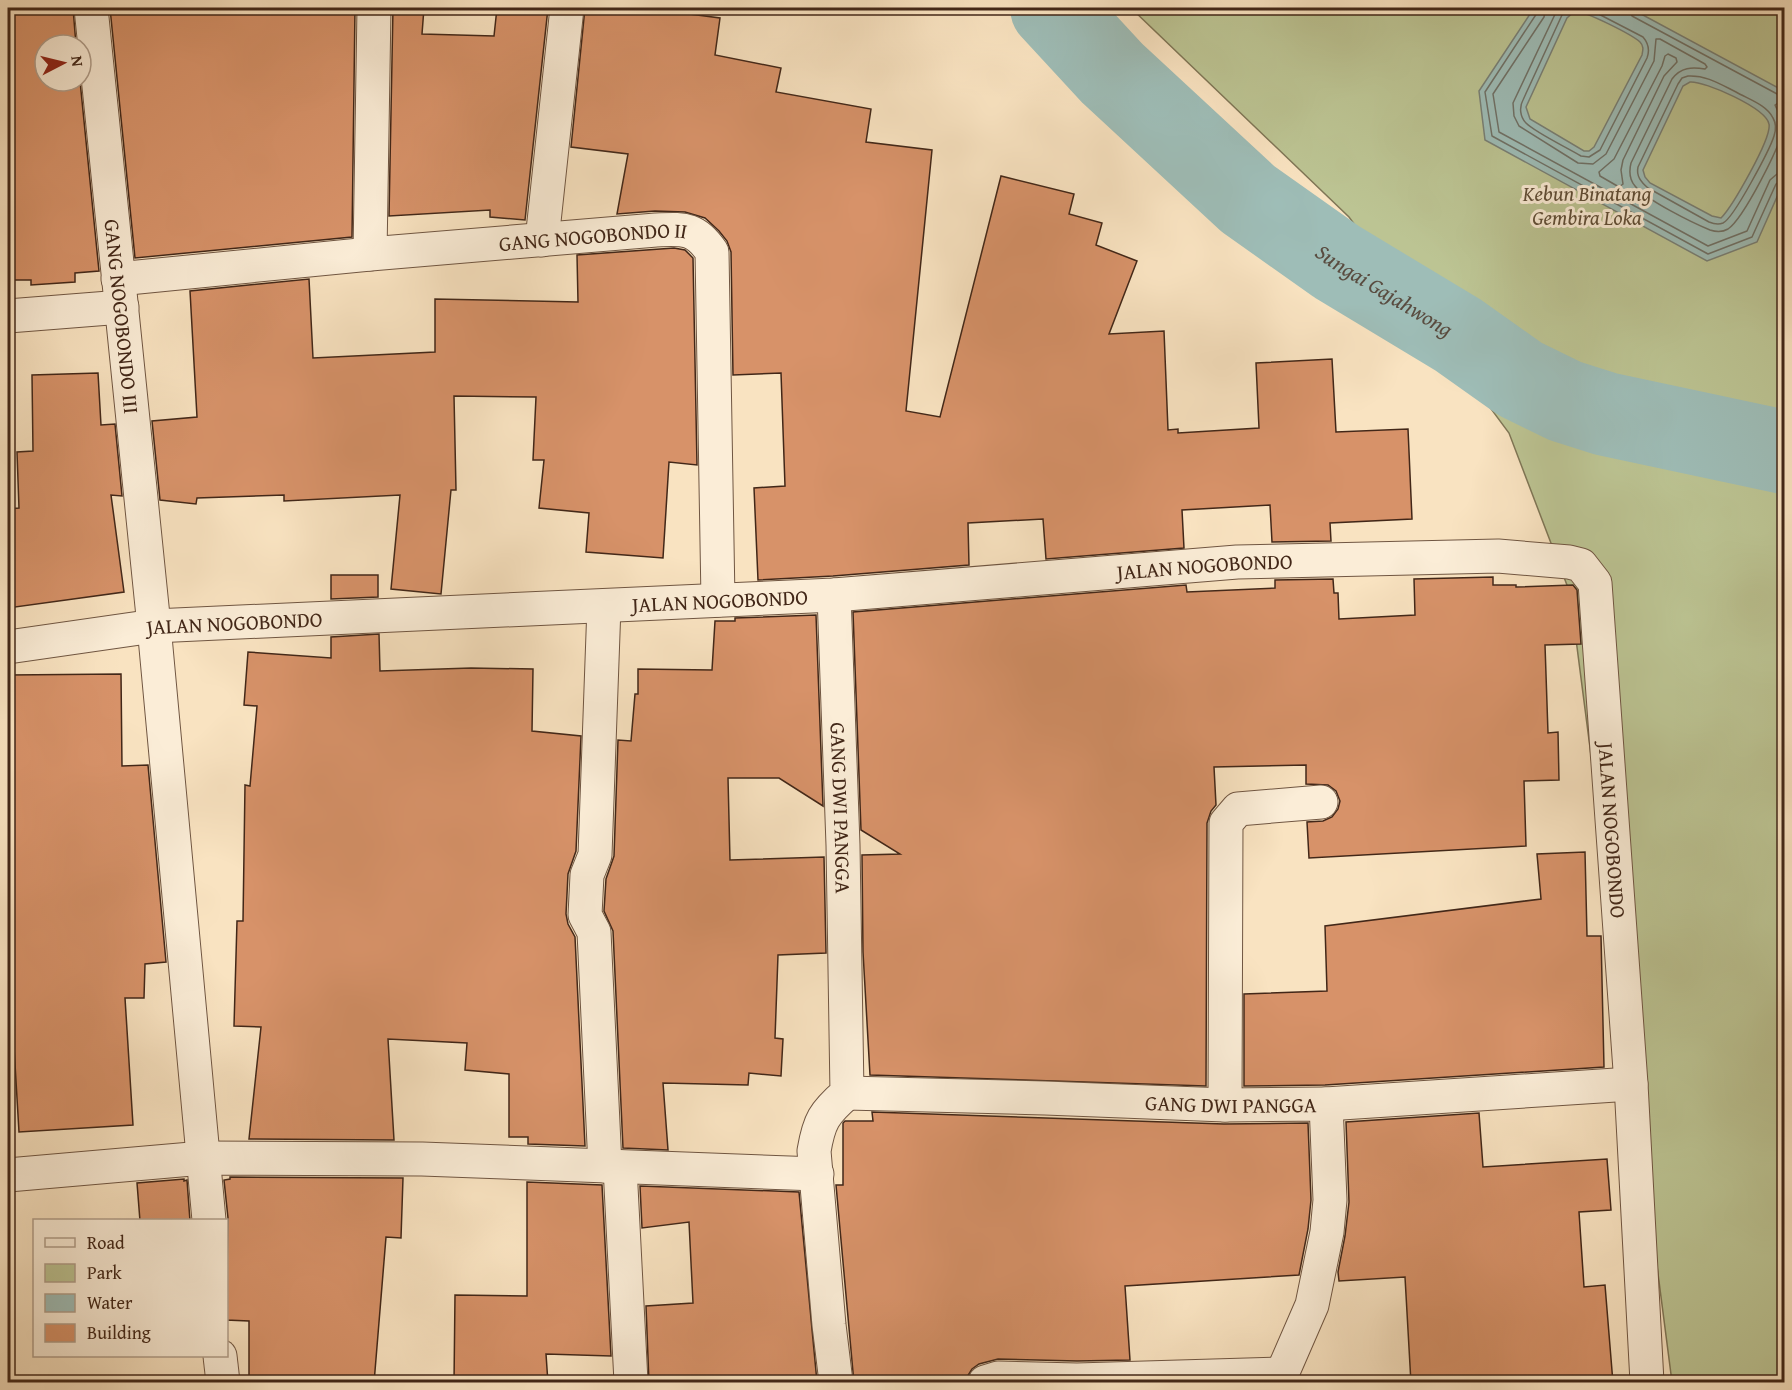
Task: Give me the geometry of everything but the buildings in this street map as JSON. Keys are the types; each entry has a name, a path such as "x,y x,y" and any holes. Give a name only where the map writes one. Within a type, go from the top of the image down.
{"street":[{"name":"GANG NOGOBONDO III","path":"91,8 154,626 209,1219"},
{"path":"370,254 374,8"},
{"path":"542,240 567,8"},
{"name":"GANG NOGOBONDO II","path":"8,316 120,293 370,254 678,230 691,231 702,237 712,252 718,600"},
{"name":"JALAN NOGOBONDO","path":"8,647 154,626 834,596 1237,562 1498,556 1581,565 1595,583 1631,1084 1647,1383"},
{"name":"GANG DWI PANGGA","path":"834,596 843,845 847,1093 1225,1105 1326,1104 1330,1200 1327,1232 1312,1305 1281,1378 1077,1380 998,1378 985,1383"},
{"path":"604,606 595,855 587,875 585,915 594,932 631,1383"},
{"path":"1225,1105 1226,823 1238,809 1321,802"},
{"path":"1326,1104 1631,1084"},
{"path":"836,1383 814,1151 818,1132 827,1110 847,1093"},
{"path":"8,1175 203,1158 422,1159 817,1174"},
{"path":"220,1357 223,1383"}],"green space":[{"name":"Kebun Binatang Gembira Loka","path":"1131,8 1784,8 1784,1382 1672,1382 1570,593 1509,433 1349,217"}],"water":[{"path":"1534,8 1630,8 1784,91 1784,181 1757,242 1707,261 1485,140 1479,91","holes":["1575,11 1619,29 1635,38 1643,48 1642,55 1594,147 1589,151 1584,151 1530,119 1526,107 1567,18","1690,82 1708,86 1747,103 1769,124 1758,157 1742,187 1721,218 1712,216 1650,183 1643,170 1683,86"]}],"waterway":[{"name":"Sungai Gajahwong","path":"1052,8 1112,73 1248,199 1337,262 1458,335 1520,379 1565,401 1606,414 1784,452"}]}
